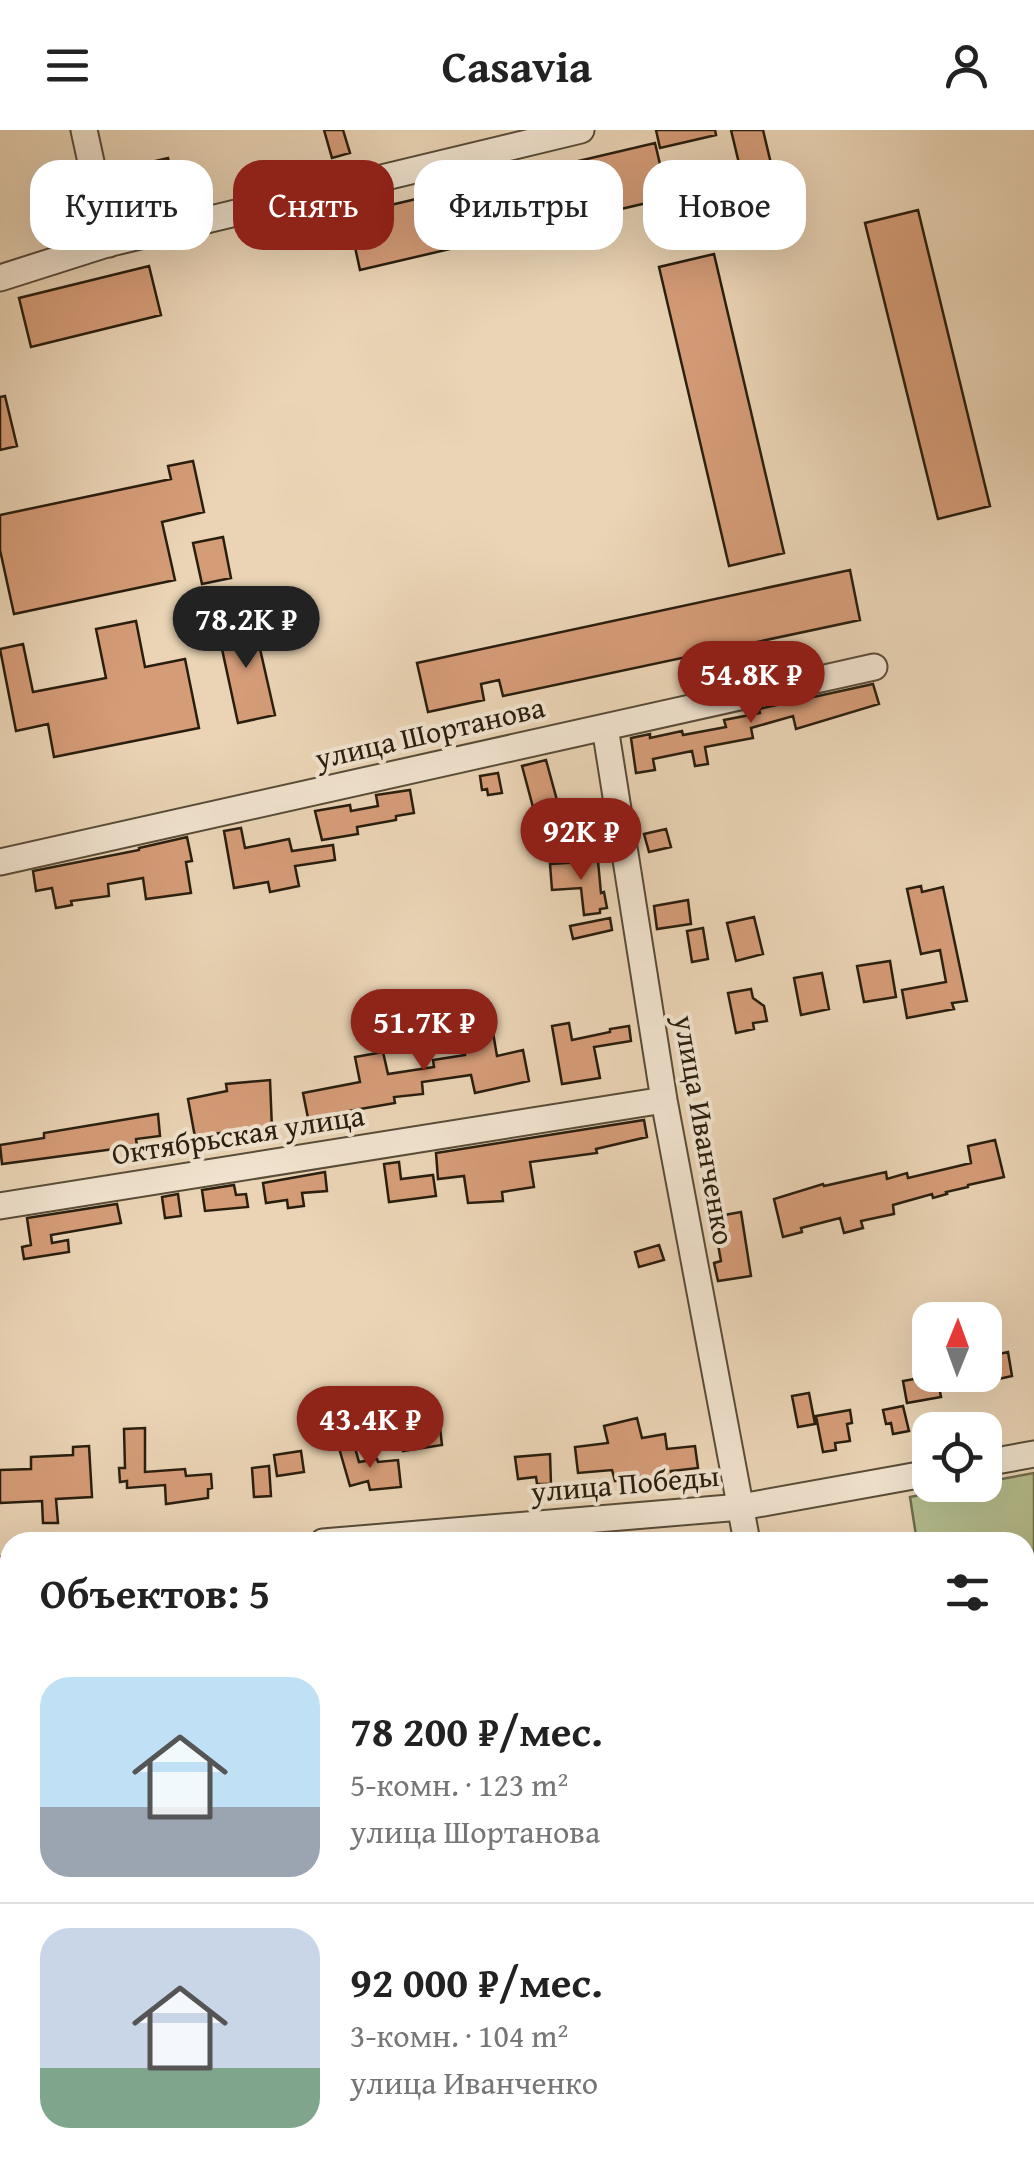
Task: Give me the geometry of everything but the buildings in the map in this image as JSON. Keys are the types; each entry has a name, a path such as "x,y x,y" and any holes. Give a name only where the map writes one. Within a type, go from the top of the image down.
{"street":[{"path":"84,130 91,160"},
{"path":"213,219 581,130"},
{"path":"0,278 90,250"},
{"name":"улица Шортанова","path":"0,862 874,667"},
{"name":"улица Иванченко","path":"605,727 664,1100 745,1532"},
{"name":"Октябрьская улица","path":"0,1206 664,1100"},
{"path":"1002,1459 1034,1454"},
{"name":"улица Победы","path":"442,1532 741,1507 912,1476"}],"green space":[{"path":"1034,1473 1034,1532 915,1532 910,1497 912,1502 1002,1502 1002,1479"}]}
